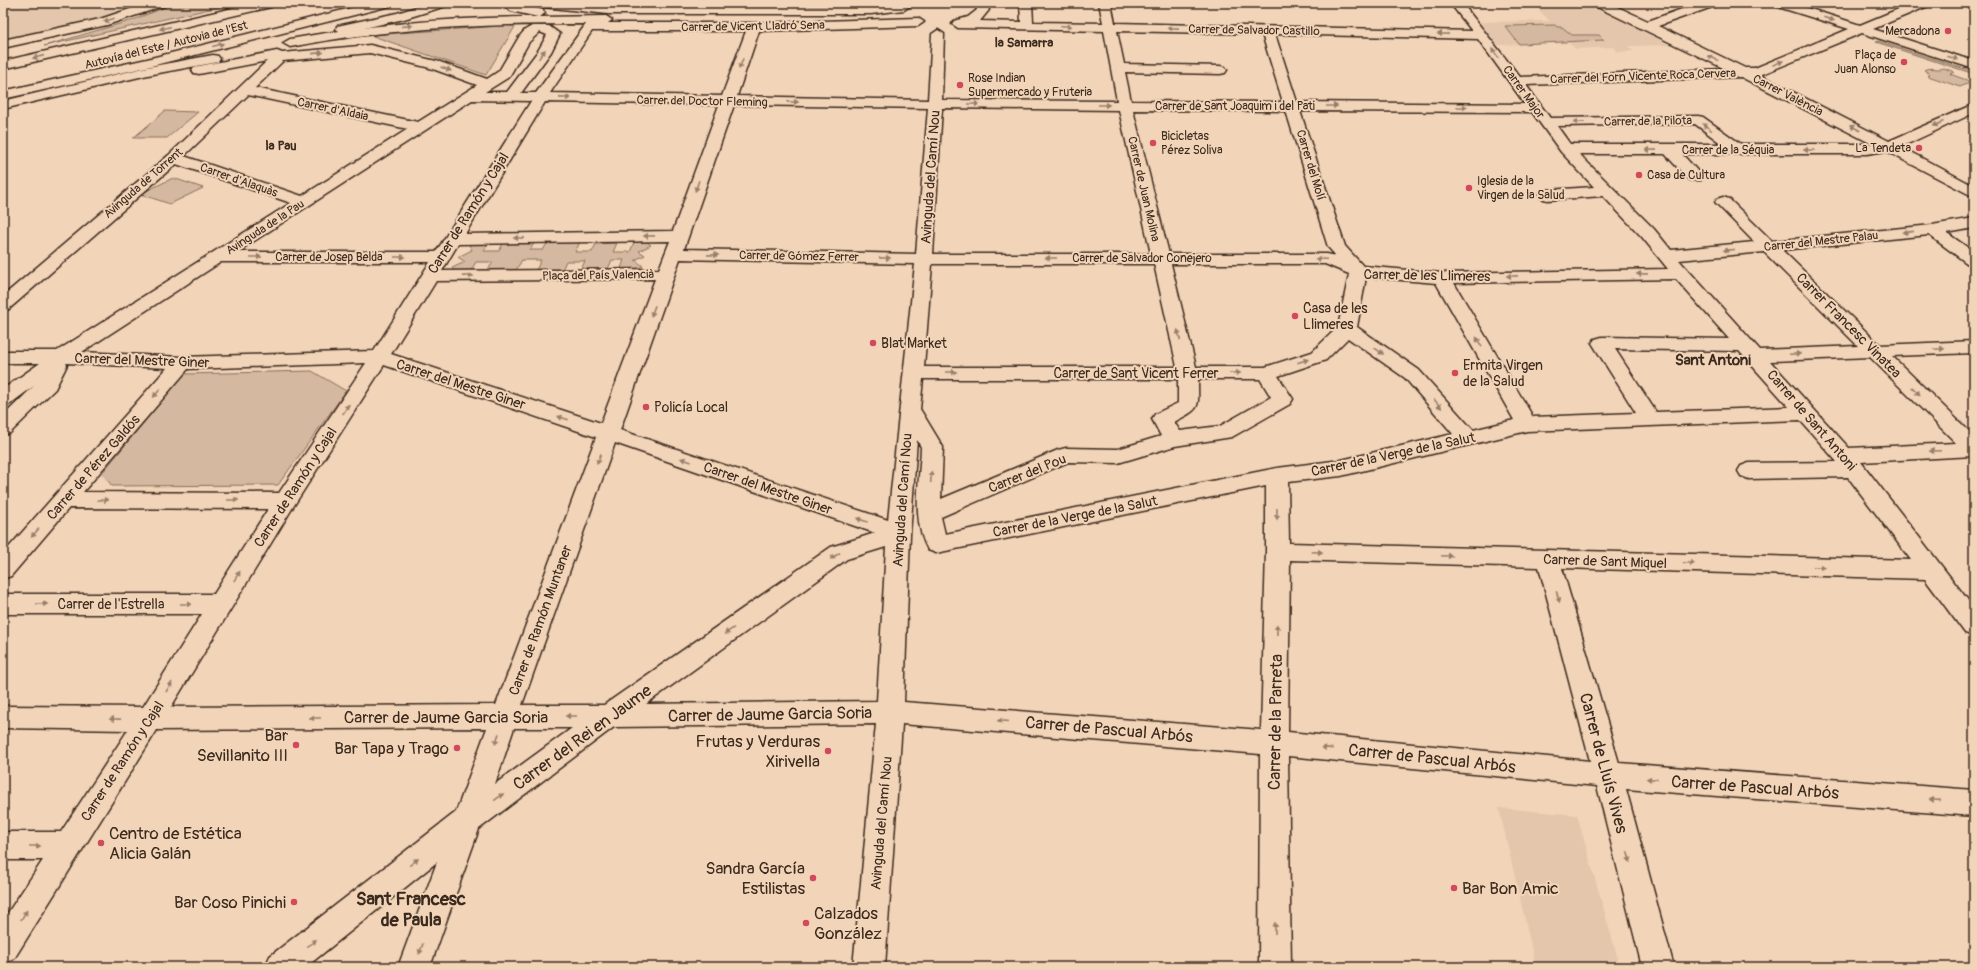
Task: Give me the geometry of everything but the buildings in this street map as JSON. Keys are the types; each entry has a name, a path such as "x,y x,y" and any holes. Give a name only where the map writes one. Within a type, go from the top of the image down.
{"main road":[{"path":"3,44 103,22 160,3"},
{"name":"Autovía del Este / Autovia de l'Est","path":"3,65 271,3"},
{"path":"3,95 147,63 386,3"},
{"path":"3,105 148,71 400,16 442,3"},
{"path":"508,3 519,9 542,14 658,18"},
{"path":"543,3 595,10 871,10 906,8"},
{"path":"711,10 746,8 769,3"},
{"path":"1026,3 1027,24"},
{"name":"Carrer de Juan Molina","path":"1105,3 1125,105 1188,373"},
{"name":"Carrer Major","path":"1456,3 1482,35 1566,149 1606,191"},
{"name":"Carrer València","path":"1599,3 1743,72 1890,146 1974,192"},
{"path":"1648,26 1711,3"},
{"path":"1779,3 1974,64"},
{"name":"Carrer del Forn Vicente Roca Cervera","path":"1516,82 1757,72 1924,3"},
{"path":"906,8 918,22 934,29 976,18 982,7"},
{"name":"Carrer de Salvador Castillo","path":"982,7 1027,24"},
{"path":"148,71 178,67 311,39 393,27 500,21 658,18 906,8"},
{"name":"Autovía del Este / Autovia de l'Est","path":"3,84 259,22"},
{"name":"Carrer de Vicent Lladró Sena","path":"588,27 754,27 918,22"},
{"name":"Carrer de Salvador Castillo","path":"955,24 1027,24 1482,35"},
{"name":"Carrer de Ramón y Cajal","path":"3,948 150,719 285,501 380,357 540,98 588,27"},
{"path":"670,264 754,27"},
{"name":"Avinguda de la Pau","path":"3,399 61,357 504,74 527,34 539,29 547,29 551,31 554,34 544,52 511,97"},
{"name":"Avinguda del Camí Nou","path":"869,967 890,712 898,534 912,372 924,259 935,104 934,29"},
{"name":"Carrer del Molí","path":"1267,30 1293,106 1337,247 1358,271"},
{"path":"199,70 277,55 279,57 370,50 435,65 488,84"},
{"name":"Avinguda de Torrent","path":"3,306 174,158 279,57"},
{"path":"1118,68 1220,70"},
{"name":"Carrer d'Aldaia","path":"244,90 421,127"},
{"name":"Carrer del Doctor Fleming","path":"470,96 935,104"},
{"name":"Carrer de Sant Joaquim i del Pati","path":"935,104 1535,108"},
{"name":"Carrer de la Séquia","path":"1566,149 1867,149 1890,146 1973,109"},
{"name":"Carrer de la Pilota","path":"1547,122 1698,120 1739,150"},
{"path":"1670,150 1695,176"},
{"name":"Carrer d'Alaquàs","path":"174,158 304,202"},
{"path":"1547,195 1606,191"},
{"name":"Carrer de Sant Antoni","path":"1606,191 1648,233 1681,274 1751,350 1849,462 1972,623"},
{"name":"Carrer Francesc Vinatea","path":"1724,202 1974,449"},
{"name":"Carrer del Mestre Palau","path":"1667,256 1932,230 1974,223"},
{"path":"1932,230 1974,260"},
{"path":"447,248 680,236"},
{"name":"Carrer de Josep Belda","path":"217,257 447,248"},
{"name":"Carrer de Salvador Conejero","path":"924,259 1327,259 1358,271"},
{"name":"Carrer de Gómez Ferrer","path":"670,264 924,259"},
{"name":"Plaça del País Valencià","path":"429,276 670,264"},
{"name":"Carrer de Ramón Muntaner","path":"414,967 670,264"},
{"name":"Carrer de les Llimeres","path":"1347,329 1358,271 1442,278 1681,274"},
{"path":"1442,278 1527,424"},
{"path":"1347,329 1412,374 1468,438"},
{"name":"Carrer de Sant Vicent Ferrer","path":"912,372 1266,373 1319,356 1347,329"},
{"path":"1650,420 1602,344 1751,350 1875,351 1974,347"},
{"name":"Carrer del Mestre Giner","path":"3,357 61,357 182,364 380,357 878,525 898,534"},
{"path":"3,428 48,384 61,357"},
{"name":"Carrer de Pérez Galdós","path":"3,570 182,364"},
{"path":"1174,439 1162,419 1188,406 1188,373"},
{"name":"Carrer del Pou","path":"929,513 1066,455 1118,456 1174,439 1225,432 1283,399 1266,373"},
{"path":"909,407 932,447 929,513"},
{"name":"Carrer de la Verge de la Salut","path":"929,513 936,544 1277,476 1341,468 1527,424 1806,413"},
{"path":"1749,471 1974,449"},
{"name":"Carrer de la Parreta","path":"1275,967 1274,743 1278,551 1277,476"},
{"path":"64,500 285,501"},
{"name":"Carrer del Rei en Jaume","path":"281,967 468,820 609,716 839,553 898,534"},
{"name":"Carrer de Sant Miquel","path":"1278,551 1932,570"},
{"name":"Carrer de Lluís Vives","path":"1548,559 1608,775 1658,967"},
{"name":"Carrer de l'Estrella","path":"3,604 220,604"},
{"name":"Carrer de Jaume Garcia Soria","path":"3,718 150,719 609,716 890,712"},
{"name":"Carrer de Pascual Arbós","path":"890,712 1274,743 1608,775 1974,803"},
{"path":"3,846 68,846"}],"shaded area":[{"path":"3,3 143,3 114,15 3,41"},
{"path":"176,3 237,3 44,46 133,20"},
{"path":"856,3 854,8 758,8 778,4"},
{"path":"1532,3 1586,3 1671,45 1628,46 1633,51 1618,52 1613,47 1576,49 1569,43 1496,45 1480,22 1550,21"},
{"path":"516,25 486,75 370,35"},
{"path":"1555,25 1557,27 1562,27 1572,35 1599,35 1604,40 1519,44 1505,26"},
{"path":"1878,41 1974,72 1974,74 1876,42"},
{"path":"1929,68 1944,68 1954,72 1950,74 1972,82 1960,87 1928,76 1930,74 1924,70"},
{"path":"165,111 198,112 167,138 133,138"},
{"path":"173,178 203,188 170,204 140,194"},
{"path":"475,242 489,242 484,251 499,251 504,242 535,242 530,250 543,250 548,242 580,242 575,252 592,252 596,244 617,243 613,252 630,252 634,242 647,242 651,245 639,251 645,255 635,260 643,266 632,271 620,271 624,260 612,260 607,271 580,271 585,261 566,261 562,270 536,270 541,260 522,260 516,270 488,270 493,262 476,262 470,272 456,272 452,268 465,262 458,257 472,250 469,245"},
{"path":"312,371 346,391 278,485 112,486 102,473 184,374"},
{"path":"1499,808 1577,815 1620,967 1536,967"}],"place":[{"name":"Mercadona","path":"1948,31"},
{"name":"Plaça de Juan Alonso","path":"1904,62"},
{"name":"Rose Indian Supermercado y Fruteria","path":"960,85"},
{"name":"Bicicletas Pérez Soliva","path":"1153,143"},
{"name":"La Tendeta","path":"1919,148"},
{"name":"Casa de Cultura","path":"1639,175"},
{"name":"Iglesia de la Virgen de la Salud","path":"1469,188"},
{"name":"Casa de les Llimeres","path":"1295,316"},
{"name":"Blat Market","path":"873,343"},
{"name":"Ermita Virgen de la Salud","path":"1455,373"},
{"name":"Policía Local","path":"646,407"},
{"name":"Bar Sevillanito III","path":"296,745"},
{"name":"Bar Tapa y Trago","path":"457,748"},
{"name":"Frutas y Verduras Xirivella","path":"828,751"},
{"name":"Centro de Estética Alicia Galán","path":"101,843"},
{"name":"Sandra García Estilistas","path":"813,878"},
{"name":"Bar Bon Amic","path":"1454,888"},
{"name":"Bar Coso Pinichi","path":"294,902"},
{"name":"Calzados González","path":"806,923"}],"district":[{"name":"la Samarra","path":"1024,42"},
{"name":"la Pau","path":"281,145"},
{"name":"Sant Antoni","path":"1713,360"},
{"name":"Sant Francesc de Paula","path":"411,909"}]}
